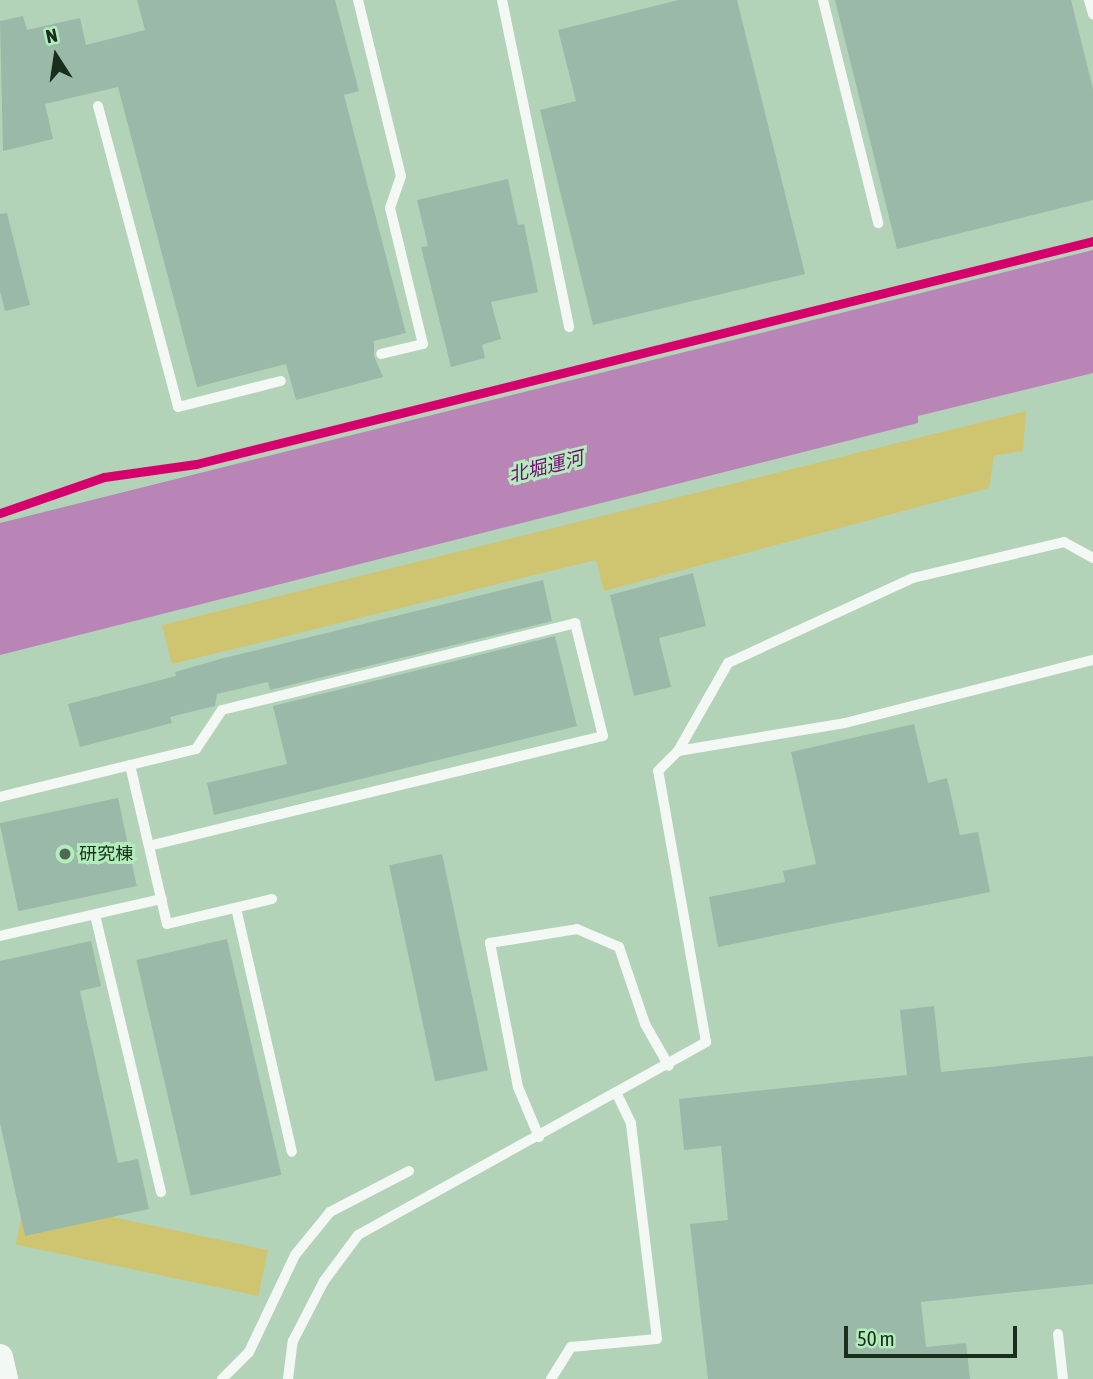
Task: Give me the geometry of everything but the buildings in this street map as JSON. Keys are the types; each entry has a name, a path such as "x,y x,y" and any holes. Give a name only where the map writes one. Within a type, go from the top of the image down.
{"street":[{"path":"0,1357 5,1379"}],"lane":[{"path":"358,0 401,176 390,208 423,344 381,354"},
{"path":"502,0 569,327"},
{"path":"823,0 878,223"},
{"path":"1089,0 1093,14"},
{"path":"97,106 178,407 281,381"},
{"path":"288,1379 293,1341 324,1281 358,1234 701,1048 707,1032 658,771 678,751 728,663 913,578 1064,542 1093,558"},
{"path":"0,797 196,749 222,710 575,623 603,736 149,846"},
{"path":"678,751 845,723 1093,660"},
{"path":"130,765 167,924 272,899"},
{"path":"0,936 162,899"},
{"path":"236,908 292,1152"},
{"path":"95,915 161,1192"},
{"path":"539,1137 518,1087 490,943 577,929 619,947 645,1024 669,1066"},
{"path":"551,1379 571,1347 657,1339 631,1123 617,1094"},
{"path":"222,1379 249,1352 295,1255 330,1212 409,1171"},
{"path":"1058,1335 1063,1379"}],"path":[{"path":"0,513 104,477 195,464 1093,241"}],"shaded area":[{"path":"1026,411 1023,451 994,456 989,488 604,591 596,560 172,664 162,625"},
{"path":"25,1198 268,1250 258,1296 16,1244"}],"water":[{"name":"北堀運河","path":"1093,250 1093,373 918,416 918,423 0,655 0,523"}],"cycle path":[{"path":"0,513 104,477 196,464 1093,241"}],"place":[{"name":"研究棟","path":"65,854"}]}
